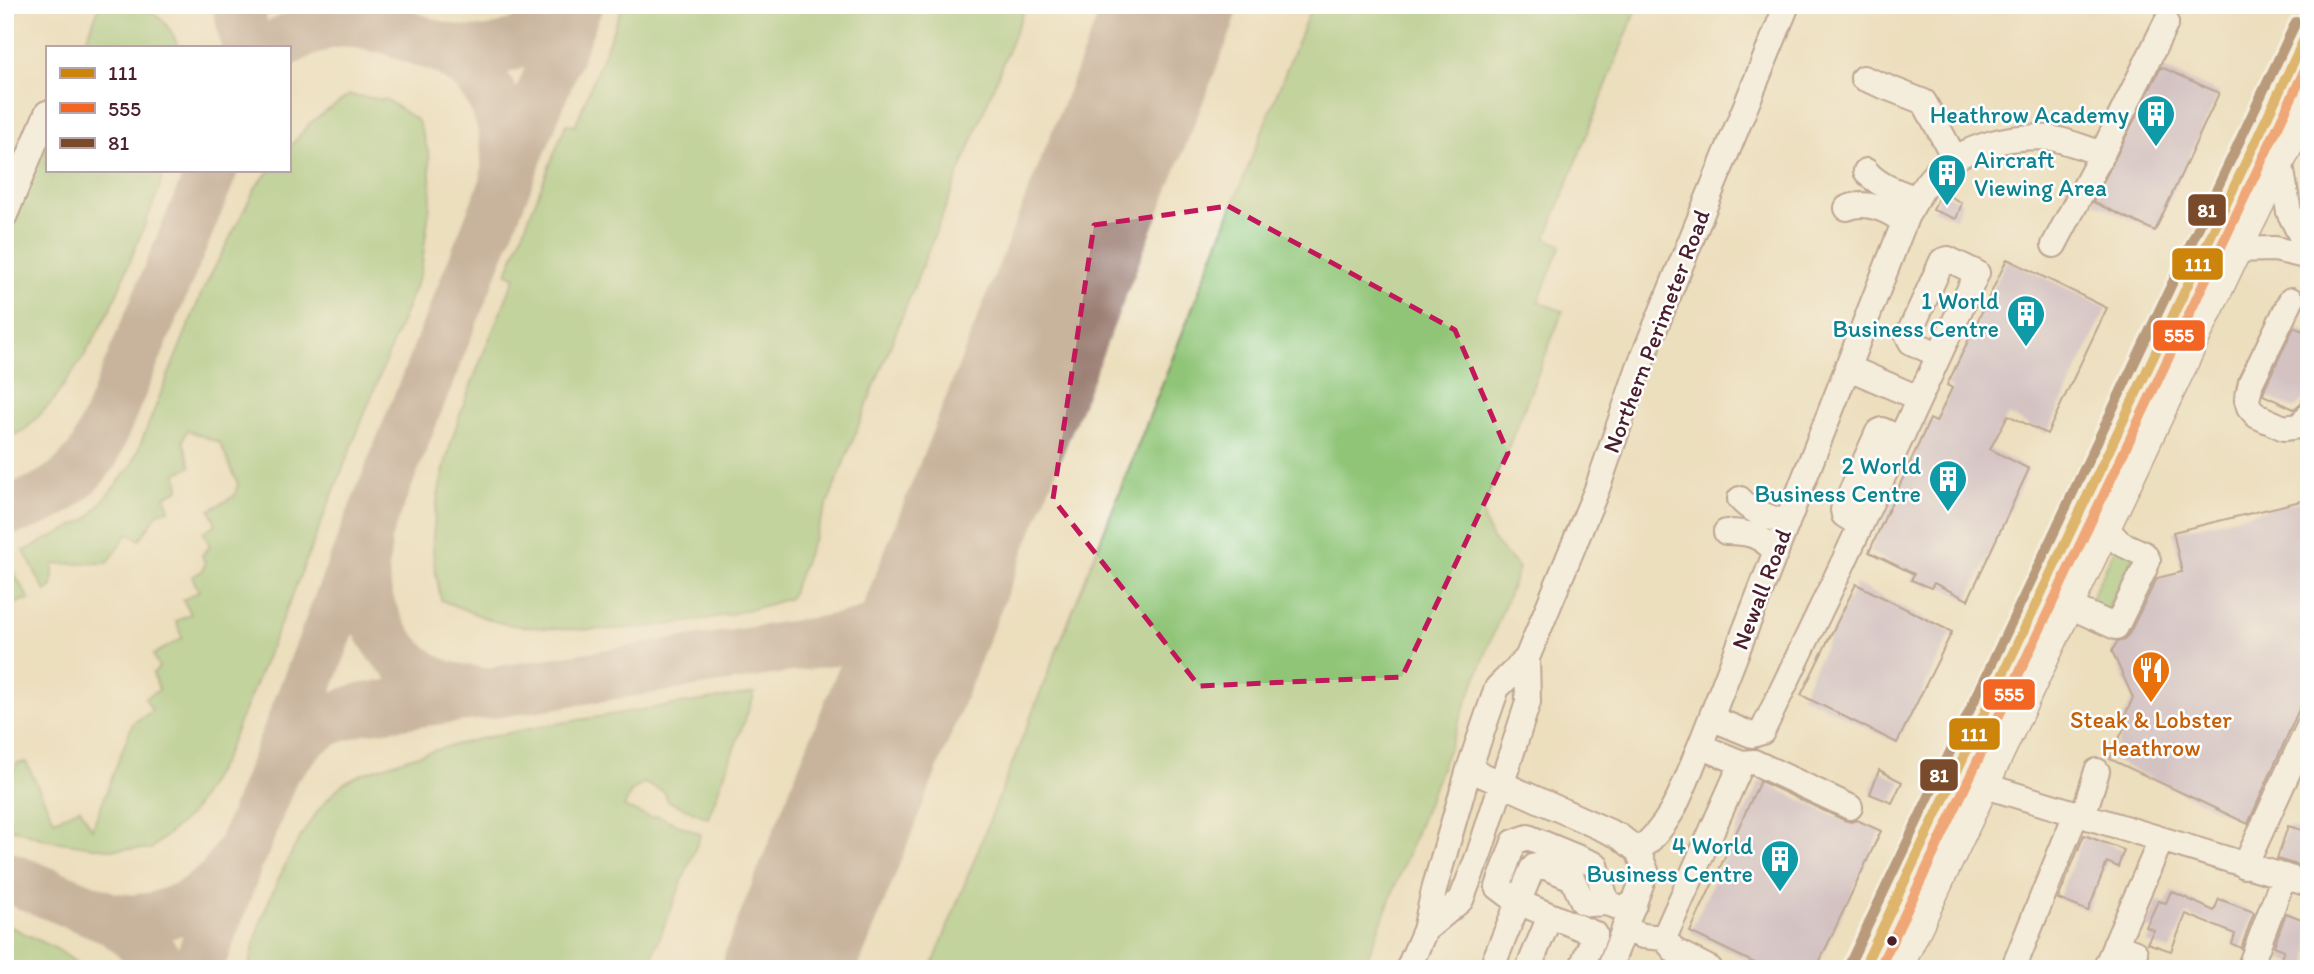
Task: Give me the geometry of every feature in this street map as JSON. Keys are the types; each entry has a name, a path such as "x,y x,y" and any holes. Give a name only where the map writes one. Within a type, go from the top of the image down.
{"highway":[{"path":"1863,969 2309,28"},
{"path":"1893,969 2232,250 2309,94"}],"street":[{"name":"Northern Perimeter Road","path":"1408,969 1425,930 1469,769 1497,688 1527,658 1597,489 1639,368 1787,5"},
{"path":"2054,245 2166,23"},
{"path":"1864,78 1924,102 1962,155"},
{"path":"1938,90 1962,155"},
{"path":"5,215 46,115"},
{"name":"Newall Road","path":"1638,851 1654,838 1670,817 1700,747 1904,223 1917,199 1931,178 1962,155 1979,147 2026,137 2070,142 2102,154"},
{"path":"2279,153 2289,212 2309,254"},
{"path":"1866,171 1871,178 1888,188 1917,199"},
{"path":"1847,208 1869,206 1893,213 1904,223"},
{"path":"2232,250 2275,249 2309,254"},
{"path":"1711,718 1752,735 1762,732 1860,525 1899,438 1919,398 1939,355 1977,273 1948,259 1942,261 1908,336 1911,342 1939,355"},
{"path":"2291,300 2251,382 2247,400 2252,412 2284,428 2299,426 2309,415"},
{"path":"1847,367 1919,398"},
{"path":"1740,499 1758,513 1787,523"},
{"path":"2065,604 2116,627 2139,580 2147,558 2120,542 2103,525"},
{"path":"1726,532 1742,532 1764,539 1776,552"},
{"name":"Northern Perimeter Road","path":"1425,930 1461,900 1479,855 1528,702 1527,658"},
{"path":"2245,866 2309,726"},
{"path":"1700,747 1742,763 1754,762 1850,807"},
{"path":"1664,938 1742,763"},
{"path":"1469,769 1619,836 1638,851 1646,871 1609,969"},
{"path":"2012,969 2097,771"},
{"path":"1979,784 2309,884"},
{"path":"2105,969 2125,949 2161,839"},
{"path":"1491,969 1512,898 1536,865 1572,878 1583,902 1607,903 1621,908 1634,905"},
{"path":"2249,969 2284,876"},
{"path":"1512,898 1595,934 1581,969"},
{"path":"1528,969 1550,916"},
{"path":"1624,929 1643,936 1664,938 1675,951 1710,969"}],"highlighted area":[{"path":"1228,206 1455,330 1508,453 1402,677 1199,686 1053,499 1094,225"}],"green space":[{"path":"100,5 119,5 146,9 154,13 168,27 178,46 83,46"},
{"path":"623,5 1026,5 790,598 731,614 638,628 576,629 509,624 490,620 441,600 433,545 437,503 464,404 515,277 507,273 566,124 575,126"},
{"path":"1312,5 1638,5 1546,238 1561,245 1538,302 1563,311 1483,510 1491,536 1519,568 1363,969 931,969"},
{"path":"349,95 387,100 418,121 429,154 431,196 421,272 224,759 191,814 151,849 106,849 46,840 5,826 5,780 10,782 17,763 26,762 54,820 80,808 92,829 133,723 152,711 145,698 159,690 153,673 159,668 153,655 182,638 176,621 191,614 183,600 199,591 192,577 202,571 205,564 202,555 210,546 203,532 216,524 210,510 234,496 238,484 220,443 187,430 183,440 191,467 177,473 179,489 165,496 169,510 158,513 140,540 128,533 108,563 54,564 52,587 45,591 24,551 88,519 132,465 202,292 257,185 268,172 290,172 290,147 310,123"},
{"path":"46,138 46,172 163,172 112,306 85,355 52,402 25,430 5,439 5,240"},
{"path":"2116,546 2134,555 2107,611 2089,603"},
{"path":"6,560 30,600 23,600 5,610"},
{"path":"755,693 708,818 668,801 664,792 644,783 631,792 624,807 651,818 658,816 701,834 647,969 249,969 253,947 270,898 294,848 322,805 337,789 353,778 428,752 494,736 584,719"},
{"path":"5,924 57,949 85,969 5,969"}],"building":[{"name":"Heathrow Academy","path":"2161,67 2219,93 2155,231 2093,202"},
{"name":"Aircraft Viewing Area","path":"1941,191 1962,203 1956,219 1933,210"},
{"path":"2007,259 2107,308 2047,434 2008,415 1990,449 2029,469 1968,600 1934,583 1931,588 1911,580 1914,574 1869,552 1930,419 1936,422 1952,388 1947,385"},
{"path":"2294,327 2309,334 2309,387 2301,403 2294,409 2263,395"},
{"path":"2309,499 2309,687 2248,824 2110,759 2124,728 2120,726 2133,698 2112,651 2117,642 2124,640 2129,634 2157,578 2182,572 2173,532"},
{"path":"1856,584 1952,632 1897,743 1801,695"},
{"path":"1879,770 1902,782 1892,803 1870,794"},
{"name":"4 World Business Centre","path":"1760,781 1844,820 1857,820 1881,831 1816,969 1767,969 1690,932"},
{"path":"2288,826 2309,832 2309,860 2304,858 2301,866 2277,859"},
{"path":"2084,835 2124,850 2118,867 2107,862 2088,911 2058,899"},
{"path":"2171,891 2214,911 2219,899 2254,912 2241,948 2232,944 2235,934 2186,914 2171,951 2147,943 2154,930 2146,927 2158,901 2166,903"},
{"path":"2286,913 2309,922 2309,969 2281,958 2284,950 2274,946"}],"taxiway":[{"path":"238,5 247,46"},
{"path":"335,5 443,48 478,52 517,44 547,28 572,5"},
{"path":"5,876 110,918 133,920 157,917 188,906 222,881 244,847 577,5"},
{"path":"278,46 316,27 337,22 377,27"},
{"path":"441,47 465,63 479,77 495,102 504,131 506,177"},
{"path":"5,510 32,503 56,490 76,474 94,453 211,172"},
{"path":"366,547 365,585 369,603 376,621 396,652 425,677 450,687 476,692"},
{"path":"280,762 303,736 316,727 359,709 496,692 863,634 903,615 926,596 947,571"},
{"path":"197,969 235,869"},
{"path":"110,918 139,940 162,969"}],"runway":[{"path":"788,969 1172,5"}],"transit line":[{"name":"81","path":"1850,963 2296,22"},
{"name":"111","path":"1863,969 2309,29"},
{"name":"555","path":"1879,969 2309,61"}],"place":[{"name":"Heathrow Academy","path":"2156,148"},
{"name":"Aircraft Viewing Area","path":"1947,207"},
{"name":"1 World Business Centre","path":"2026,348"},
{"name":"2 World Business Centre","path":"1948,513"},
{"name":"Steak & Lobster Heathrow","path":"2151,704"},
{"name":"4 World Business Centre","path":"1780,893"}]}
